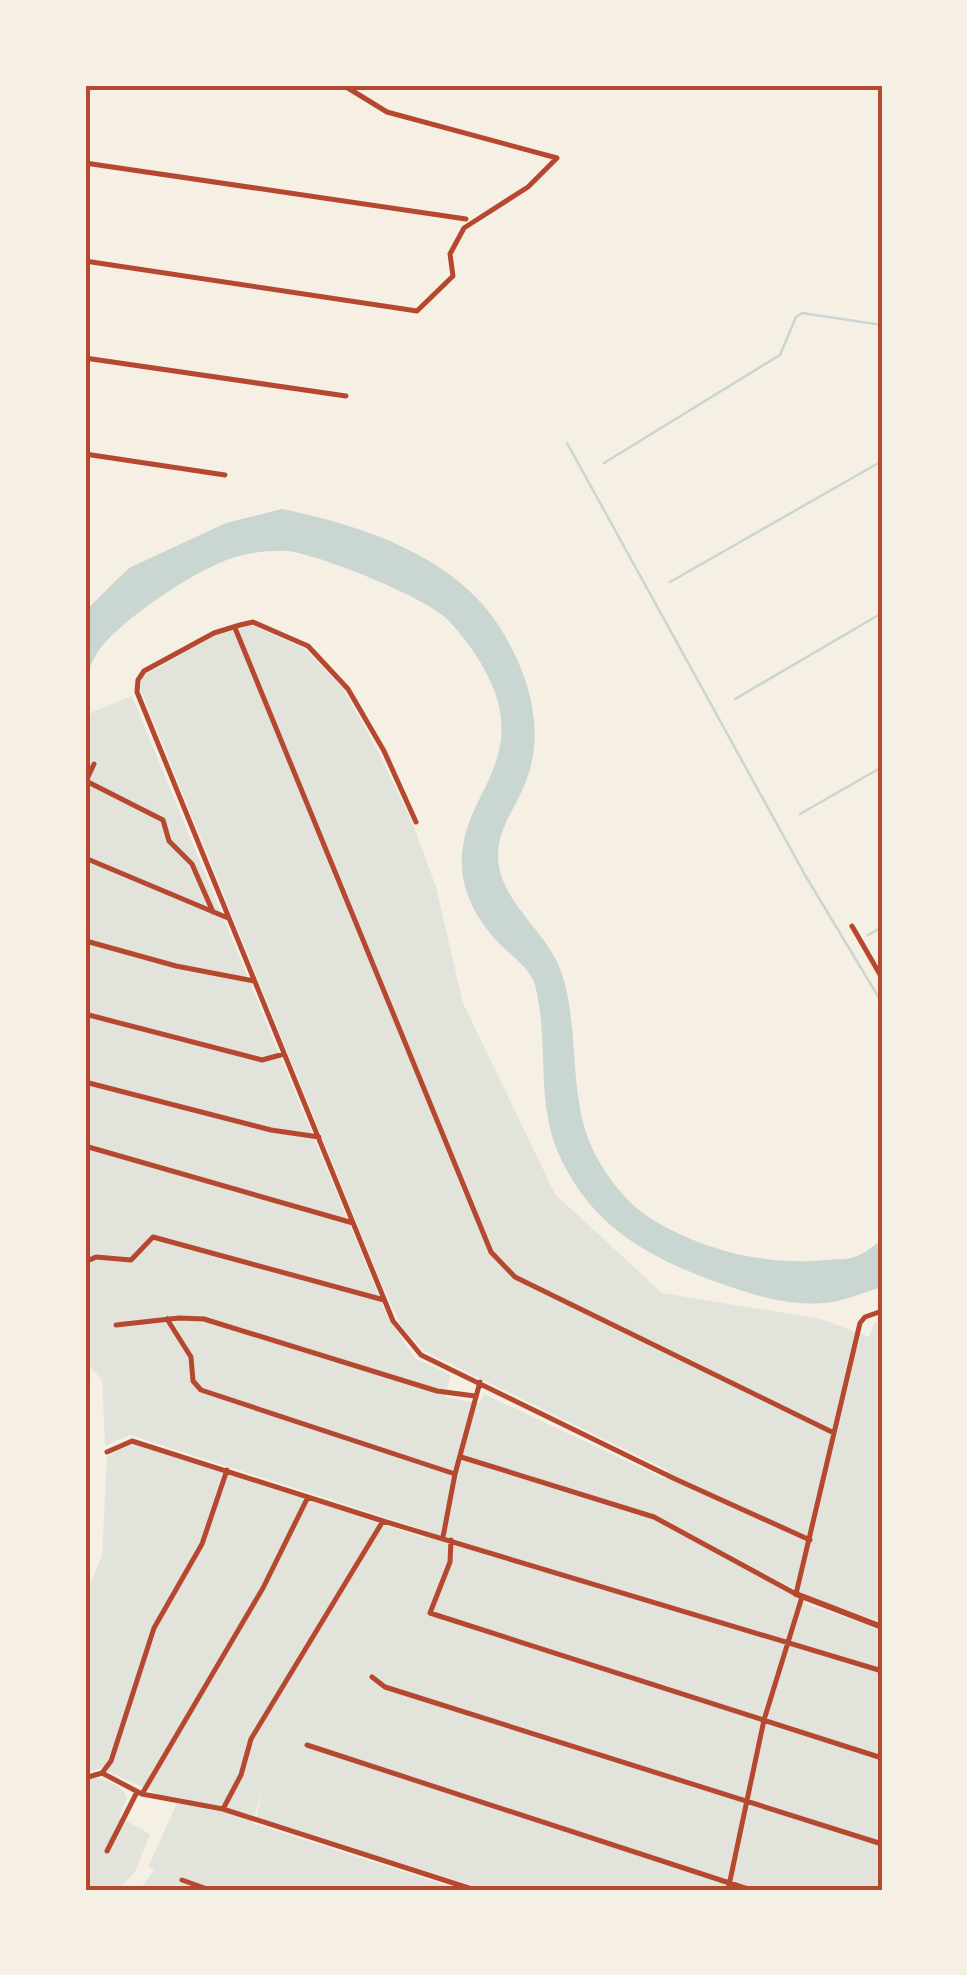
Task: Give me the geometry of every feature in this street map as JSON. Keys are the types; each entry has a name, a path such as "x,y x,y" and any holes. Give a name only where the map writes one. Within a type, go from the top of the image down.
{"street":[{"path":"85,261 417,310 453,276 450,254 464,228 528,187 557,158 387,112 343,85"},
{"path":"85,163 466,219"},
{"path":"85,358 346,396"},
{"path":"85,454 225,475"},
{"path":"416,822 384,751 348,688 308,646 253,622 214,633 144,672 138,680 137,692 392,1322 421,1355 810,1540"},
{"path":"235,628 491,1252 515,1277 834,1433"},
{"path":"94,764 86,781 163,820 169,842 192,864 213,912"},
{"path":"85,858 228,918"},
{"path":"852,926 882,978"},
{"path":"86,941 176,966 254,980"},
{"path":"85,1014 262,1060 284,1054"},
{"path":"85,1082 271,1130 318,1137"},
{"path":"85,1146 353,1222"},
{"path":"85,1262 96,1257 131,1260 153,1237 384,1300"},
{"path":"729,1886 764,1720 799,1595 860,1323 882,1311"},
{"path":"168,1319 191,1357 193,1381 201,1390 456,1474"},
{"path":"116,1325 204,1319 437,1390 475,1396"},
{"path":"480,1382 456,1474 447,1539 450,1562 430,1613 882,1758"},
{"path":"107,1452 132,1440 383,1521 882,1671"},
{"path":"461,1457 654,1518 799,1595 882,1627"},
{"path":"85,1778 102,1773 111,1761 154,1628 202,1544 226,1470"},
{"path":"107,1851 263,1588 308,1496"},
{"path":"223,1810 242,1774 250,1739 383,1521"},
{"path":"372,1677 385,1686 882,1844"},
{"path":"308,1745 729,1886 752,1890"},
{"path":"102,1773 139,1793 223,1810 475,1890"},
{"path":"182,1880 210,1890"}],"shaded area":[{"path":"282,509 374,535 433,563 482,604 511,647 532,706 534,746 524,786 501,837 501,873 515,903 547,944 562,974 571,1015 582,1118 593,1149 614,1184 653,1220 693,1240 737,1254 782,1261 846,1259 882,1240 882,1287 839,1301 812,1304 728,1286 674,1265 626,1238 587,1200 571,1177 551,1130 533,979 480,920 463,878 463,844 494,768 501,727 490,680 447,619 395,588 323,560 288,551 253,553 207,569 145,608 110,637 85,676 85,611 129,568 226,523"},
{"path":"252,625 305,649 344,690 379,753 413,824 436,887 463,1003 555,1194 662,1293 821,1319 869,1337 874,1324 882,1320 882,1622 814,1599 658,1517 656,1521 761,1575 809,1605 882,1630 882,1890 487,1890 256,1818 263,1790 252,1823 461,1890 140,1890 154,1870 148,1867 177,1803 101,1768 85,1773 85,1598 102,1555 107,1457 132,1442 424,1538 427,1531 130,1435 105,1446 102,1380 85,1361 85,723 92,712 132,696 388,1318 415,1358 451,1375 445,1397 479,1403 484,1394 665,1479 667,1470 426,1352 402,1328 140,688 143,676 215,636"},
{"path":"92,1777 122,1790 127,1798 119,1817 150,1834 135,1872 118,1890 85,1890 85,1782"}],"waterway":[{"path":"604,463 780,355 796,317 802,313 882,325"},
{"path":"567,443 805,875 882,1003"},
{"path":"670,582 882,461"},
{"path":"735,699 882,613"},
{"path":"800,814 882,767"},
{"path":"868,935 882,927"},
{"path":"85,1376 89,1381 85,1420"}]}
